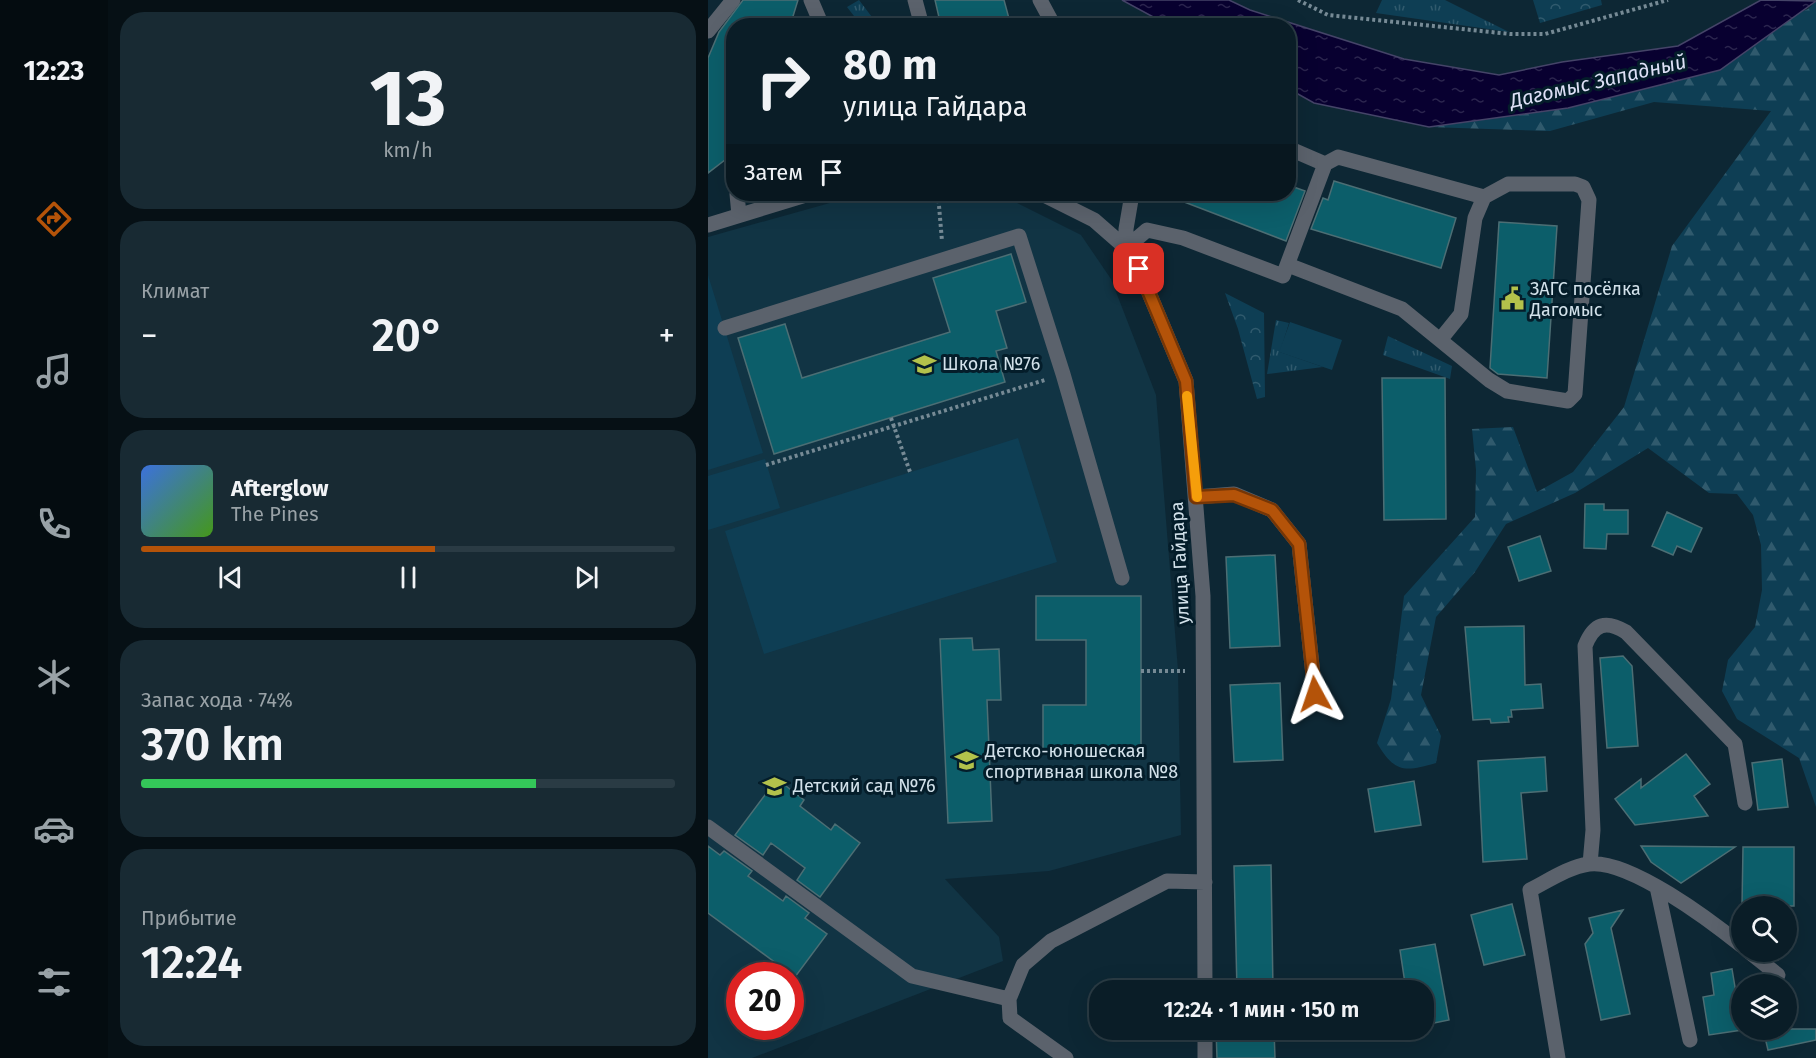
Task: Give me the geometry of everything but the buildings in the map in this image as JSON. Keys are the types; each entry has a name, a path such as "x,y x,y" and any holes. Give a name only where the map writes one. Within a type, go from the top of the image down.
{"street":[{"path":"708,31 733,0"},
{"path":"811,0 819,18"},
{"path":"915,0 920,18"},
{"path":"1040,0 1050,18"},
{"path":"1296,151 1325,164"},
{"path":"1126,248 1147,230 1183,238 1283,276 1325,164 1338,157 1484,197"},
{"path":"1288,265 1402,309 1489,380 1507,391 1568,401 1575,394 1589,200 1583,187 1575,184 1508,184 1484,197 1475,218 1461,314 1440,340"},
{"path":"738,201 739,215"},
{"path":"708,225 786,201"},
{"name":"улица Гайдара","path":"1056,201 1094,220 1126,248 1139,269 1186,381 1203,596 1205,980"},
{"path":"1126,248 1127,218 1131,201"},
{"path":"725,328 1019,236 1063,374 1122,578"},
{"path":"1196,497 1234,495 1272,510 1299,544 1315,694"},
{"path":"1590,864 1593,830 1585,646 1590,633 1601,626 1614,625 1626,632 1735,744 1745,803"},
{"path":"708,827 912,976 1009,999"},
{"path":"1558,1058 1530,890 1564,872 1590,864 1621,870 1657,887 1731,937"},
{"path":"1066,1058 1010,1018 1009,999 1023,965 1051,941 1167,880 1205,882"},
{"path":"1657,887 1690,1040"},
{"path":"1762,962 1777,974"},
{"path":"1204,1058 1205,1040"}],"path":[{"path":"1298,0 1328,15 1522,34 1545,34 1668,0"},
{"path":"939,201 943,259"},
{"path":"766,465 1063,374"},
{"path":"891,417 910,472"},
{"path":"1141,671 1187,671"}],"shaded area":[{"path":"837,201 1013,201 1081,235 1111,279 1156,395 1178,670 1181,835 1049,871 945,879 999,937 1003,961 804,1038 804,962 726,962 726,1040 799,1040 752,1058 708,1058 708,237"}],"green space":[{"path":"859,0 873,18 856,18 847,7"},
{"path":"1382,0 1445,0 1509,32 1376,13"},
{"path":"1533,0 1601,0 1602,5 1540,23"},
{"path":"1816,1 1816,807 1799,758 1737,719 1722,691 1728,660 1755,627 1762,590 1761,545 1753,515 1737,494 1709,493 1648,448 1575,493 1506,524 1475,572 1436,617 1421,695 1441,736 1436,763 1408,769 1395,765 1377,743 1391,699 1404,596 1475,517 1476,470 1472,429 1513,427 1537,492 1573,472 1624,407 1672,246 1771,111 1654,102 1550,131 1429,127 1568,108 1808,9"},
{"path":"708,275 763,453 708,470"},
{"path":"1225,293 1264,313 1265,397 1257,399 1238,329"},
{"path":"1276,320 1289,323 1280,352 1323,367 1267,374"},
{"path":"1290,322 1342,340 1332,370 1279,352"},
{"path":"1388,336 1452,366 1450,379 1383,355"},
{"path":"1018,438 1057,562 764,654 725,531"},
{"path":"765,459 780,508 708,530 708,476"}],"water":[{"path":"1122,0 1229,0 1275,18 1155,18"},
{"name":"Дагомыс Западный","path":"1761,0 1816,1 1720,70 1568,108 1429,127 1314,103 1296,93 1296,25 1404,59 1499,75 1562,62 1678,46"}],"slow traffic":[{"path":"1187,396 1197,497"}],"place":[{"name":"ЗАГС посёлка Дагомыс","path":"1512,299"},
{"name":"Школа №76","path":"924,364"},
{"name":"Детско-юношеская спортивная школа №8","path":"967,761"},
{"name":"Детский сад №76","path":"775,786"}],"route":[{"path":"1139,269 1186,381 1196,497 1234,495 1272,510 1299,544 1315,694"}]}
